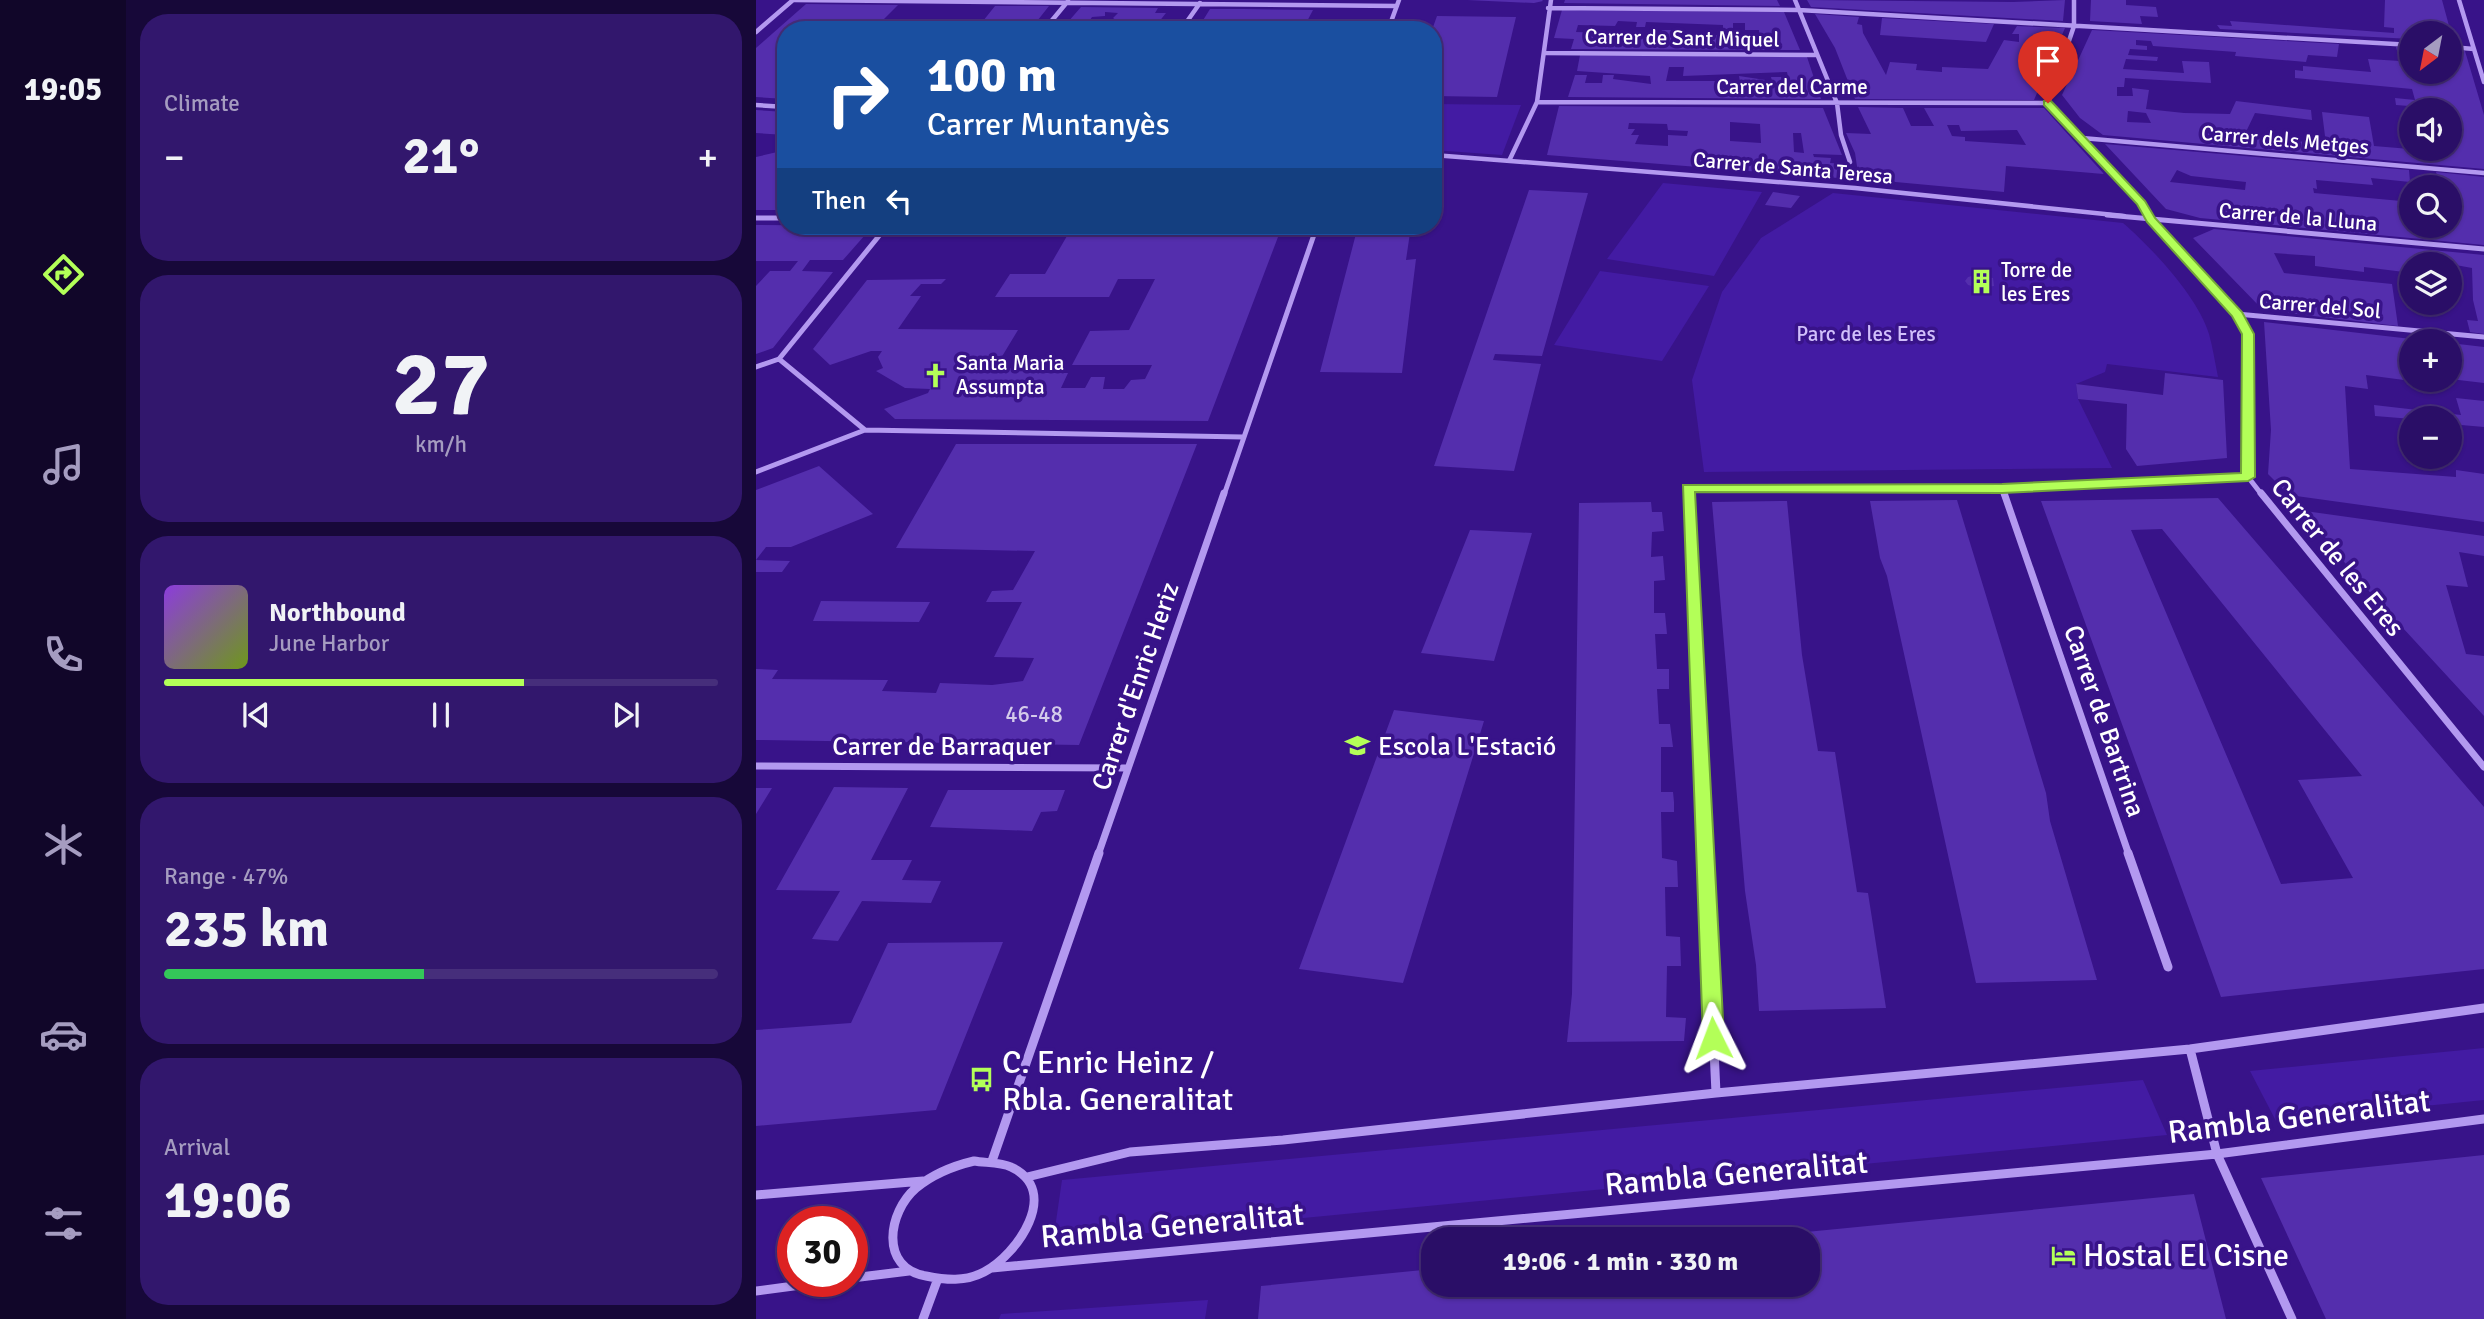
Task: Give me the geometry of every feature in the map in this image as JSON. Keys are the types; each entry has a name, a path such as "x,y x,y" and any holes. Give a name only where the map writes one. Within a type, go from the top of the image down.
{"street":[{"path":"756,32 794,0 1398,3 1391,21"},
{"path":"1509,161 1536,102 1546,53 1548,8 1551,0"},
{"path":"1795,0 1837,103 1841,135 1850,162"},
{"path":"2048,103 2074,26 2074,0"},
{"path":"2459,0 2484,82"},
{"path":"1051,21 1068,1"},
{"path":"1187,21 1200,3"},
{"path":"1548,8 1799,10 2399,44"},
{"path":"2462,48 2474,49"},
{"name":"Carrer de Sant Miquel","path":"1546,53 1817,55"},
{"name":"Carrer del Carme","path":"1536,102 2048,103"},
{"name":"Carrer de les Eres","path":"2048,103 2141,203 2150,219 2237,314 2248,334 2248,477 2484,767"},
{"path":"756,105 777,106"},
{"name":"Carrer dels Metges","path":"2082,138 2484,173"},
{"name":"Carrer de Santa Teresa","path":"1442,156 1855,188 2150,219"},
{"path":"756,218 777,218"},
{"name":"Carrer de la Lluna","path":"2150,219 2484,250"},
{"path":"756,367 779,359 880,235"},
{"name":"Carrer d'Enric Heriz","path":"992,1161 1314,235"},
{"name":"Carrer del Sol","path":"2237,314 2484,337"},
{"path":"779,359 865,430"},
{"path":"756,472 865,430 1243,438"},
{"path":"1716,1093 1688,488 2002,488 2248,477"},
{"name":"Carrer de Bartrina","path":"2002,488 2168,967"},
{"name":"Carrer de Barraquer","path":"756,765 1128,768"},
{"path":"1027,1177 1130,1152 1283,1140 1716,1093 2190,1049 2484,1008"},
{"path":"2190,1049 2217,1154 2292,1319"},
{"name":"Rambla Generalitat","path":"992,1268 2217,1154 2484,1119"},
{"path":"868,1276 909,1271 937,1280 965,1278 992,1268 1011,1255 1033,1222 1036,1206 1034,1191 1027,1177 1005,1164 992,1161 957,1165 924,1181 903,1203 892,1229 895,1253 909,1271"},
{"path":"756,1195 924,1181"},
{"path":"923,1319 937,1280"},
{"path":"756,1291 777,1288"}],"green space":[{"path":"1442,104 1521,105 1502,155 1442,151"},
{"path":"1663,183 1762,192 1714,276 1607,259"},
{"name":"Parc de les Eres","path":"1833,193 2123,223 2160,259 2195,305 2209,334 2218,377 2107,364 2105,372 2076,384 2078,399 2112,468 1704,472 1692,380 1722,292 1761,238"},
{"path":"1600,271 1709,286 1662,361 1554,345"},
{"path":"2484,1048 2484,1100 2276,1121 2250,1071"},
{"path":"2143,1080 2167,1135 1053,1242 1062,1180"},
{"path":"1208,1300 1205,1319 999,1319 1001,1314"}],"building":[{"path":"1467,0 1542,0 1543,1 1534,3"},
{"path":"1565,0 1777,0 1780,6 1564,3"},
{"path":"1807,0 2065,0 2063,21 1811,7"},
{"path":"2091,0 2126,0 2126,5 2156,7 2158,17 2140,16 2142,24 2090,21"},
{"path":"2385,0 2442,0 2448,21 2399,21 2399,38 2220,29 2217,25 2232,26 2230,21 2394,33 2394,28 2384,27"},
{"path":"806,4 898,5 882,21 787,21"},
{"path":"995,6 1049,6 1037,21 983,21"},
{"path":"1081,7 1158,8 1155,13 1166,13 1160,21 1117,21 1113,18 1118,13 1105,12 1105,16 1092,17 1090,20 1095,21 1069,21"},
{"path":"1210,9 1313,10 1307,21 1203,21"},
{"path":"1562,10 1784,12 1800,50 1571,49 1574,39 1554,38","holes":["1618,21 1637,22 1636,27 1645,27 1646,22 1723,25 1723,30 1733,30 1733,23 1745,23 1745,30 1759,30 1759,37 1673,33 1674,30 1662,30 1661,33 1650,33 1649,36 1634,39 1636,34 1576,32 1578,25 1615,26"]},
{"path":"1815,14 1859,17 1857,24 1862,25 1863,33 1886,75 1890,62 1917,64 1916,70 1942,72 1942,67 1988,69 2004,40 2019,42 2019,34 2012,34 2017,26 2065,28 2034,100 1855,99 1835,48"},
{"path":"1437,16 1516,17 1497,97 1442,96 1442,21 1435,21"},
{"path":"1882,18 1994,24 1986,42 1880,35"},
{"path":"777,30 777,98 756,97 756,48"},
{"path":"2092,30 2339,44 2337,57 2308,55 2306,62 2235,56 2236,52 2153,46 2151,41 2136,40 2136,45 2147,46 2147,50 2130,49 2128,55 2158,57 2157,61 2126,59 2123,69 2184,73 2182,61 2209,62 2211,83 2125,78 2124,87 2117,87 2117,96 2133,96 2132,88 2149,90 2146,109 2184,113 2230,114 2236,101 2311,110 2312,120 2255,113 2244,136 2326,144 2322,112 2369,117 2374,146 2399,148 2399,161 2462,161 2462,98 2414,98 2412,89 2295,78 2295,70 2303,71 2303,66 2371,72 2368,59 2399,61 2399,84 2462,84 2462,51 2465,51 2484,115 2484,169 2103,135 2080,118 2062,95","holes":["2128,111 2146,113 2151,123 2127,122"]},
{"path":"1580,55 1807,57 1821,99 1568,97 1575,75 1587,75 1585,83 1602,83 1603,75 1614,75 1613,79 1651,84 1650,76 1577,71","holes":["1669,67 1684,67 1683,76 1787,72 1788,77 1771,77 1772,81 1739,76 1741,88 1721,88 1722,81 1666,81"]},
{"path":"1559,106 1823,108 1842,155 1813,154 1814,157 1831,158 1830,163 1847,164 1851,179 1547,155","holes":["1730,122 1760,124 1761,143 1730,141","1629,123 1667,124 1668,130 1688,131 1687,136 1668,135 1668,146 1635,144 1639,135 1631,135 1635,129 1628,129","1793,133 1801,133 1804,153 1794,152"]},
{"path":"1858,107 1903,108 1911,126 1934,126 1924,108 2044,108 2104,174 2006,166 2004,192 1863,179 1858,173 1855,153 1846,133 1871,134","holes":["1947,125 1959,125 1961,131 2017,130 2026,145 1965,141 1965,137 1952,136"]},
{"path":"756,110 777,111 777,134 756,133"},
{"path":"2105,144 2409,170 2409,175 2399,175 2399,181 2371,178 2373,185 2316,180 2317,189 2313,188 2314,193 2399,201 2399,237 2200,218 2166,209","holes":["2177,170 2191,176 2246,182 2245,190 2170,182"]},
{"path":"777,152 777,210 756,210 756,157"},
{"path":"2436,172 2484,177 2484,245 2410,238 2462,238 2462,175 2437,175"},
{"path":"1529,190 1588,193 1542,356 1495,354 1493,360 1541,364 1514,471 1434,466"},
{"path":"1773,192 1800,196 1791,208 1765,205"},
{"path":"756,225 777,225 777,235 865,235 843,260 810,260 802,271 833,272 773,348 756,354 756,286 770,271 790,271 798,261 756,261"},
{"path":"2214,229 2453,252 2399,252 2399,271 2364,267 2364,272 2315,266 2315,256 2274,253 2284,273 2392,284 2398,326 2263,310 2193,238"},
{"path":"1068,235 1278,237 1208,421 895,419 884,409 928,393 930,389 905,388 876,371 883,368 878,357 882,351 871,351 830,365 813,349 867,280 946,279 941,284 921,284 910,296 921,296 898,329 1018,330 995,368 1034,369 1031,373 1068,373 1061,388 1085,388 1091,377 1105,377 1103,389 1124,389 1131,380 1145,379 1152,365 1072,365 1090,331 1129,330 1155,279 1118,279 1109,297 995,297 1010,274 1045,274"},
{"path":"1356,235 1410,235 1406,260 1416,259 1402,373 1320,372"},
{"path":"2462,253 2484,255 2484,334 2470,332 2467,320 2478,321 2473,300 2472,268 2462,266"},
{"name":"Torre de les Eres","path":"1976,275 1993,278 1994,286 1979,288 1968,285 1965,281 1968,277"},
{"path":"2264,322 2399,338 2399,379 2366,375 2368,389 2345,386 2350,469 2456,477 2456,470 2484,474 2484,522 2289,495 2268,474 2271,430"},
{"path":"2462,344 2484,347 2484,383 2462,380"},
{"path":"2165,373 2223,380 2227,458 2137,466 2126,449 2127,404 2078,399 2076,384 2163,395"},
{"path":"2456,398 2484,401 2484,427 2462,425 2462,406 2458,406"},
{"path":"2374,405 2399,408 2399,418 2375,416"},
{"path":"956,444 1197,444 1079,745 756,740 756,669 778,670 772,679 888,680 882,691 936,693 940,683 992,685 1023,681 1034,658 994,657 1022,602 986,602 992,591 1013,590 1035,551 896,548"},
{"path":"819,466 873,514 791,547 766,547 756,560 756,490"},
{"path":"2218,498 2484,807 2484,969 2221,997 2041,501","holes":["2162,529 2362,776 2298,780 2353,878 2281,884 2131,530"]},
{"path":"1957,500 2046,793 2050,821 2097,980 1976,983 1887,576 1880,558 1870,501"},
{"path":"1787,501 1802,655 1818,751 1835,752 1857,892 1868,893 1886,1008 1759,1011 1756,965 1745,891 1712,502"},
{"path":"1651,502 1652,512 1662,512 1664,531 1652,532 1651,557 1663,556 1665,580 1654,581 1654,613 1665,613 1667,634 1655,634 1657,669 1669,669 1669,689 1657,689 1659,724 1670,724 1673,747 1661,747 1661,792 1673,792 1674,802 1674,812 1661,812 1662,858 1677,861 1678,887 1665,887 1666,936 1680,937 1681,966 1667,966 1666,1017 1686,1018 1684,1041 1567,1042 1572,994 1579,503"},
{"path":"2305,511 2484,536 2484,556 2459,552 2468,587 2446,585 2466,654 2484,656 2484,716 2355,576"},
{"path":"1470,530 1532,533 1494,661 1421,653"},
{"path":"756,560 790,561 782,572 756,572"},
{"path":"821,601 930,602 919,622 813,621"},
{"path":"1394,710 1484,721 1403,983 1299,969"},
{"path":"834,787 908,788 871,860 912,860 902,880 941,881 931,903 862,901 838,941 812,939 840,891 776,890"},
{"path":"756,788 772,788 756,814"},
{"path":"948,790 1065,790 1057,811 1041,812 1032,831 930,827"},
{"path":"1003,942 936,1110 756,1126 756,1030 851,1023 888,943"},
{"path":"2484,1155 2484,1319 2326,1319 2261,1178"},
{"path":"2194,1194 2226,1319 1258,1319 1261,1286 1421,1270 1421,1297 1820,1297 1820,1231"}],"place":[{"name":"Torre de les Eres","path":"1981,282"},
{"name":"Santa Maria Assumpta","path":"936,375"},
{"name":"Escola L'Estació","path":"1358,746"},
{"name":"C. Enric Heinz / Rbla. Generalitat","path":"982,1080"},
{"name":"Hostal El Cisne","path":"2063,1255"}],"route":[{"path":"1713,1038 1688,488 2002,488 2248,477 2248,334 2237,314 2150,219 2141,203 2048,103"}]}
